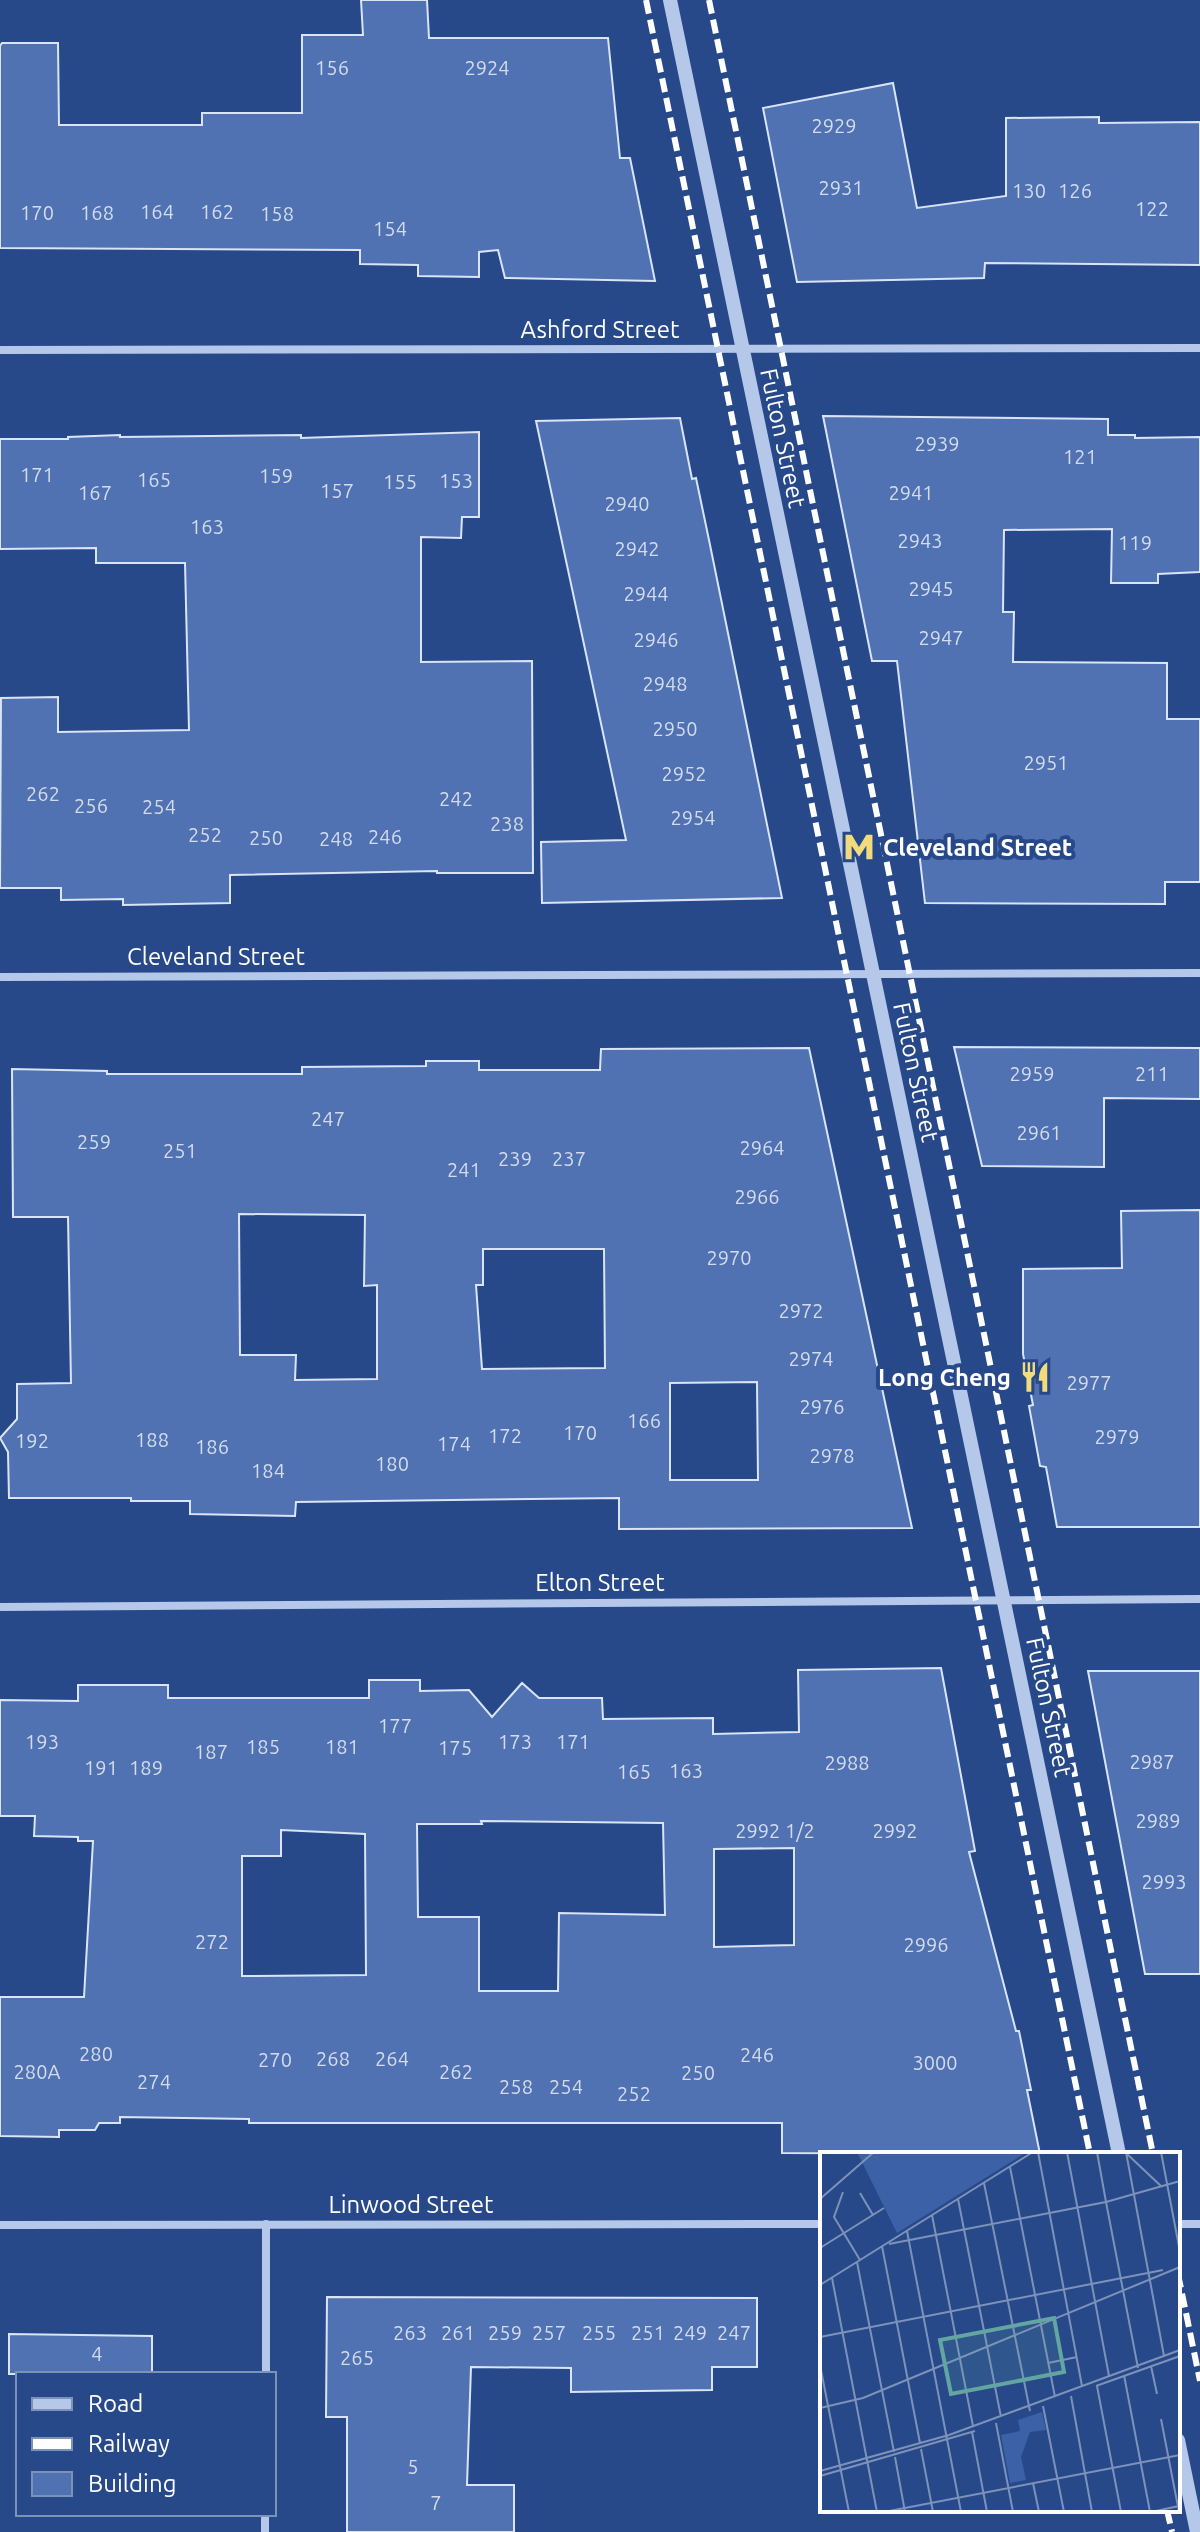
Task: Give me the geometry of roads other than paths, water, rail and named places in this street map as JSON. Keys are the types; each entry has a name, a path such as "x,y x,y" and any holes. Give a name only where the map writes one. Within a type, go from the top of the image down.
{"street":[{"name":"Fulton Street","path":"670,0 1119,2152"},
{"name":"Ashford Street","path":"0,350 1200,348"},
{"name":"Cleveland Street","path":"0,977 1200,973"},
{"name":"Elton Street","path":"0,1607 1200,1599"},
{"path":"266,2224 266,2372"},
{"name":"Linwood Street","path":"0,2225 820,2224"},
{"path":"1180,2450 1197,2532"}],"railway":[{"path":"646,0 1090,2152"},
{"path":"709,0 1153,2152"},
{"path":"1180,2284 1200,2381"},
{"path":"1167,2512 1172,2532"}],"place":[{"name":"Cleveland Street","path":"859,847"},
{"name":"Long Cheng","path":"1035,1377"}]}
